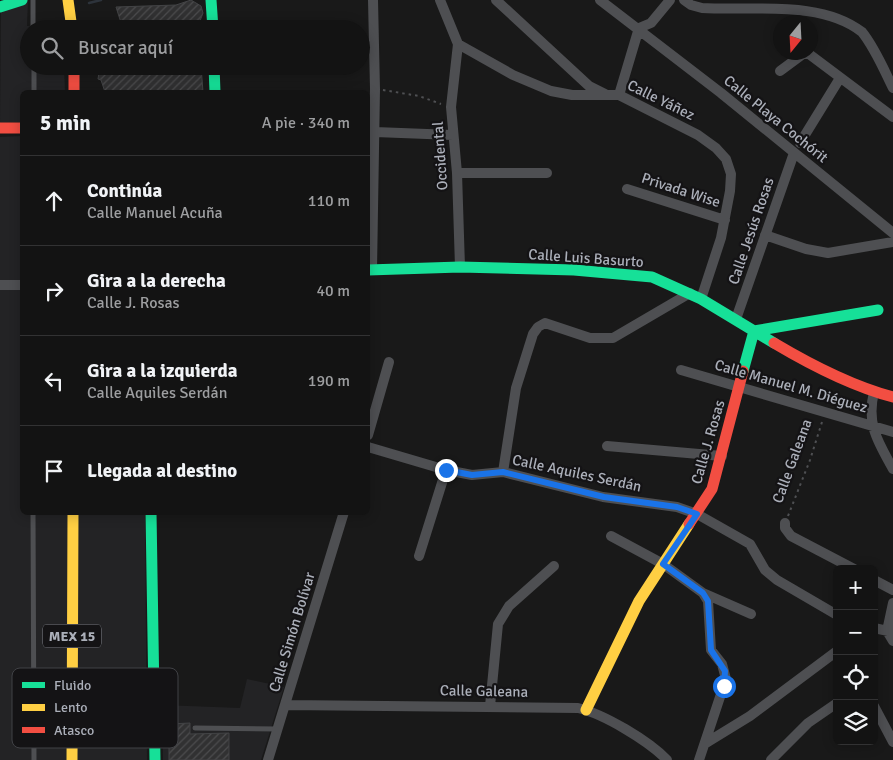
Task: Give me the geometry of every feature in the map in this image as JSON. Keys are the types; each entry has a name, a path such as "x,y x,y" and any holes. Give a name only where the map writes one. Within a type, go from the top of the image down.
{"main road":[{"path":"0,7 22,0"},
{"path":"68,0 71,20"},
{"path":"212,0 212,20"},
{"path":"74,75 74,90"},
{"path":"214,75 215,90"},
{"path":"0,128 20,128"},
{"name":"Calle Luis Basurto","path":"370,270 460,267 574,270 652,277 696,296 812,365 874,392 893,397"},
{"path":"754,332 878,310"},
{"name":"Calle J. Rosas","path":"586,710 626,625 712,489 754,332"},
{"name":"MEX 15","path":"72,668 73,515"},
{"path":"151,515 154,668"}],"street":[{"path":"370,270 372,127 375,89 373,0"},
{"path":"440,0 458,44"},
{"path":"496,0 590,86 605,94"},
{"name":"Calle Playa Cochórit","path":"600,0 639,28 893,233"},
{"path":"619,95 639,28 651,23 670,0"},
{"path":"684,0 691,5 782,3 808,4 828,8 847,18 862,32 893,88"},
{"name":"Calle Yáñez","path":"458,44 514,75 551,91 589,97 605,94 619,95 698,135 716,148 726,159 731,174 725,220 696,296"},
{"name":"Occidental","path":"458,44 451,108 457,173 460,267"},
{"path":"780,71 806,53 893,117"},
{"path":"800,143 840,78"},
{"path":"372,127 453,135"},
{"name":"Calle Jesús Rosas","path":"736,319 794,153"},
{"path":"457,173 547,173"},
{"name":"Privada Wise","path":"627,189 725,220"},
{"path":"765,235 806,249 828,253 893,242"},
{"path":"0,285 20,285"},
{"path":"503,472 518,381 533,334 538,327 545,323 590,338 613,338 696,296"},
{"path":"370,428 389,362"},
{"name":"Calle Manuel M. Diéguez","path":"681,370 893,432"},
{"path":"874,392 871,404 871,425 893,469"},
{"path":"607,446 722,456"},
{"name":"Calle Aquiles Serdán","path":"370,448 446,470 472,475 503,472 604,497 677,507 697,514 750,544 765,570 777,580 833,613"},
{"path":"418,556 446,470"},
{"name":"Calle Simón Bolívar","path":"268,760 343,515"},
{"name":"Calle Galeana","path":"785,523 784,528 791,536 846,565"},
{"path":"611,536 663,564 703,593 751,614"},
{"path":"490,706 498,624 509,606 554,566"},
{"path":"878,582 893,590"},
{"path":"699,760 726,679 722,664 711,650 708,601 703,593"},
{"path":"893,603 890,631 893,641"},
{"path":"706,743 750,716 833,654"},
{"name":"Calle Galeana","path":"286,705 570,707 586,710 633,735 667,760"},
{"path":"771,760 808,723 833,706"},
{"path":"878,714 893,742"}],"lane":[{"path":"33,0 33,20"},
{"path":"34,75 34,90"},
{"path":"33,515 34,668"},
{"path":"195,728 278,729"}],"path":[{"path":"375,89 419,96 451,108"},
{"name":"Calle Galeana","path":"785,523 810,460 825,412"}],"shaded area":[{"path":"1,0 28,0 27,20 20,20 20,75 64,75 65,90 20,90 20,122 0,123"},
{"path":"20,136 20,515 145,515 146,668 12,668 12,748 147,748 147,760 0,760 0,137"},
{"path":"247,679 284,687 261,760 163,760 163,748 178,748 178,706 240,708"}],"building":[{"path":"191,0 201,6 203,13 200,20 120,20 116,7 176,5"},
{"path":"99,75 202,75 203,90 104,90 101,80 98,79"},
{"path":"190,723 190,734 229,733 229,760 169,760 169,748 178,748 178,724"}],"waterway":[{"path":"89,3 101,0"}],"traffic: fast":[{"path":"0,7 22,0"},
{"path":"211,0 212,20"},
{"path":"214,75 215,90"},
{"path":"370,270 460,267 574,270 652,277 701,299 774,343"},
{"path":"743,371 754,331 878,310"},
{"path":"151,515 154,668"},
{"path":"155,748 155,760"}],"traffic: slow":[{"path":"68,0 71,20"},
{"path":"72,668 73,515"},
{"path":"586,710 639,601 689,524"},
{"path":"72,748 72,760"}],"traffic: jam":[{"path":"74,75 74,90"},
{"path":"0,128 20,128"},
{"path":"774,343 832,374 862,387 893,397"},
{"path":"689,524 712,489 743,371"}],"route":[{"path":"446,470 472,475 503,472 604,497 677,507 697,514 663,564 703,593 708,601 711,622 711,650 713,656 722,664 725,671 726,679 724,686"}]}
